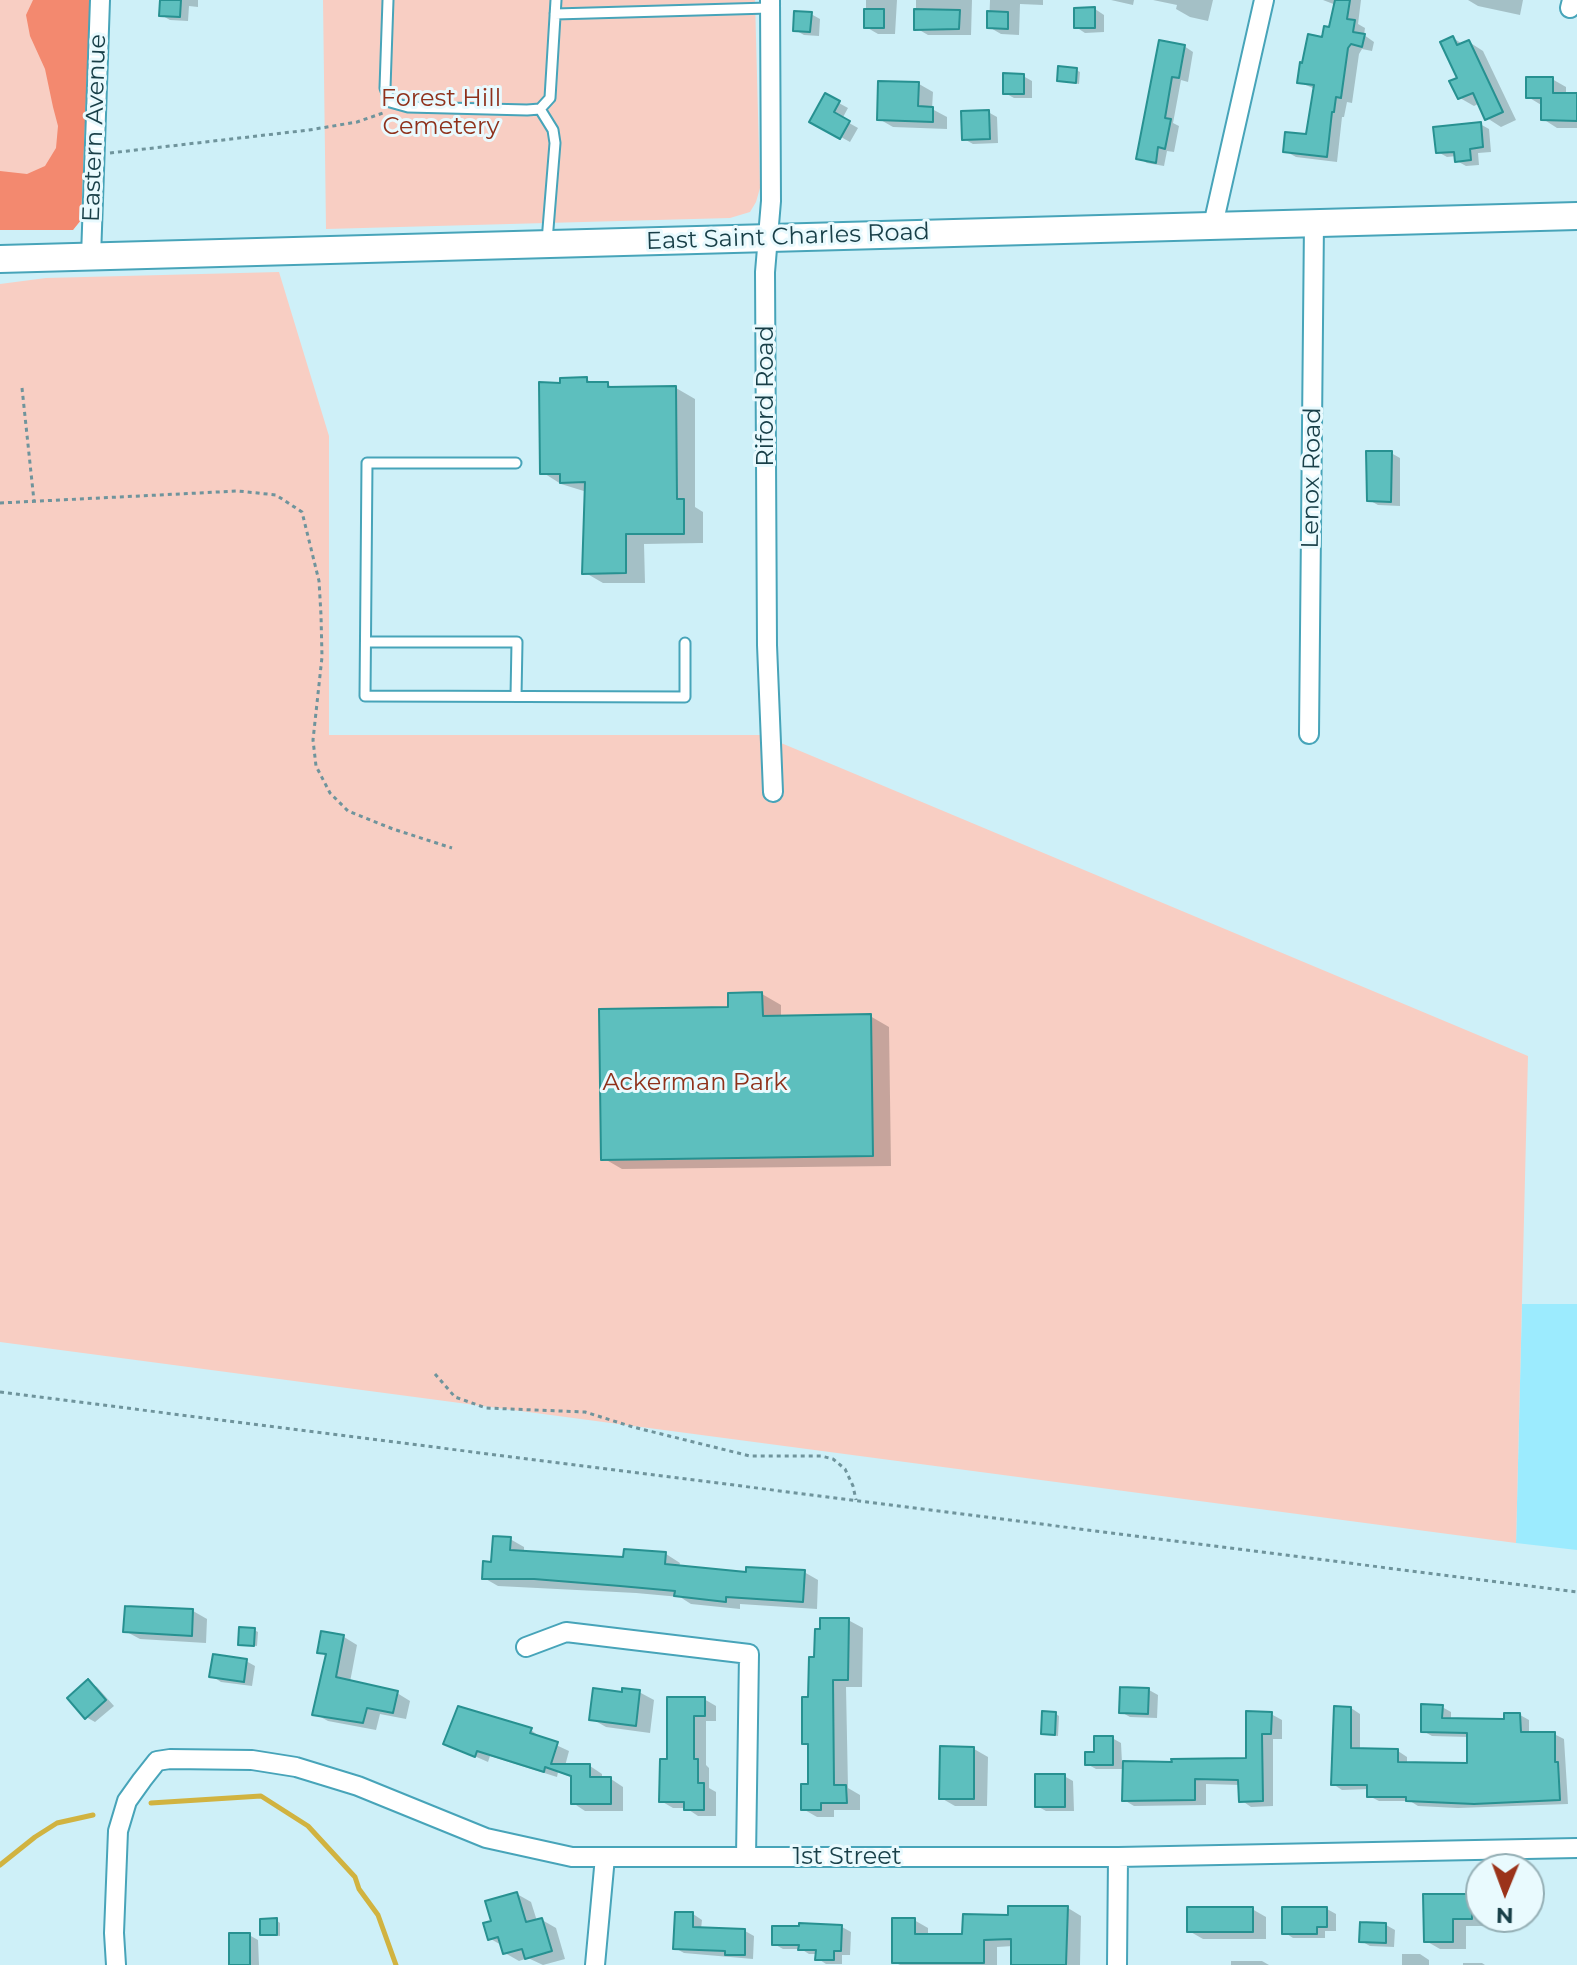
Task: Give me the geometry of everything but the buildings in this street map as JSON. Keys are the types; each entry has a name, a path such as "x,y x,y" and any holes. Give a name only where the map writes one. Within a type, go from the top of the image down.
{"main road":[{"name":"East Saint Charles Road","path":"0,259 1577,216"}],"street":[{"name":"Eastern Avenue","path":"91,257 100,0"},
{"path":"1213,225 1264,0"},
{"name":"Riford Road","path":"770,4 771,201 765,272 767,645 773,792"},
{"name":"Lenox Road","path":"1309,734 1314,222"},
{"path":"526,1647 566,1632 749,1654 746,1857"},
{"name":"1st Street","path":"116,1965 114,1933 118,1831 127,1801 142,1780 157,1761 170,1759 252,1760 296,1767 358,1786 486,1838 572,1857 1118,1857 1577,1848"},
{"path":"595,1965 605,1857"},
{"path":"1117,1965 1118,1857"}],"lane":[{"path":"388,0 385,88 386,97 397,106 540,109 550,98 556,0"},
{"path":"555,14 770,4"},
{"path":"540,109 553,130 555,143 547,244"},
{"path":"516,463 367,463 365,696 685,697 685,643"},
{"path":"366,642 517,642 516,696"}],"path":[{"path":"94,155 309,130 357,122 397,106"},
{"path":"22,388 34,501"},
{"path":"0,503 238,491 276,495 302,512 319,581 321,615 322,657 313,740 316,766 330,793 348,811 452,848"},
{"path":"435,1374 455,1397 486,1408 585,1412 750,1456 821,1456 833,1459 845,1469 856,1500"},
{"path":"0,1392 1577,1592"}],"shaded area":[{"path":"33,0 90,0 81,220 73,230 0,230 0,171 27,174 45,166 56,148 58,126 45,69 30,36 26,15"},
{"path":"1522,1304 1577,1304 1577,1550 1516,1543"}],"green space":[{"path":"0,0 87,0 81,220 73,230 0,230"},
{"name":"Forest Hill Cemetery","path":"323,0 755,0 760,188 756,202 750,212 730,218 326,229"},
{"name":"Ackerman Park","path":"279,272 329,436 329,735 762,735 1528,1056 1516,1543 0,1342 0,284 46,278"}],"waterway":[{"path":"151,1803 261,1796 308,1826 355,1877 359,1889 378,1915 396,1965"},
{"path":"0,1865 57,1823 93,1815"}]}
